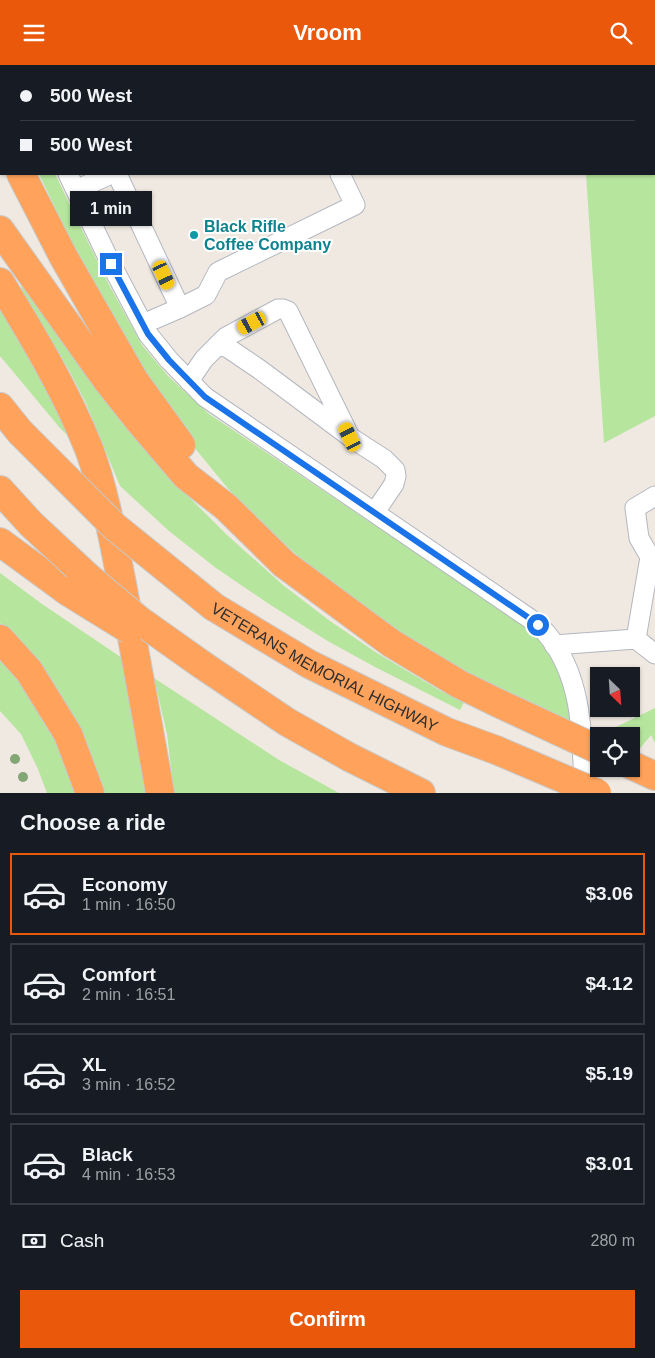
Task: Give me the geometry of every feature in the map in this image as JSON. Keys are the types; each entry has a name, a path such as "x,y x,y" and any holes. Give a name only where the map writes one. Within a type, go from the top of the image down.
{"highway":[{"path":"22,175 63,256 134,380 226,507"},
{"path":"0,230 106,379 186,476 226,507 284,563 391,643 498,703 590,746"},
{"path":"0,282 45,356 66,397 89,450 106,508 145,702 160,793"},
{"name":"VETERANS MEMORIAL HIGHWAY","path":"0,407 20,432 115,527 214,607 309,664 446,732 496,750 597,793"},
{"path":"0,490 31,524 88,577 139,620 204,670"},
{"path":"0,542 67,591 204,670 287,722 349,757 421,793"},
{"path":"0,639 29,671 68,734 90,793"},
{"path":"640,769 655,776"}],"street":[{"path":"106,175 72,182 111,264 148,334 189,381 205,397 529,618 546,633 562,655 575,688 580,710 584,793"},
{"path":"117,175 180,308"},
{"path":"143,324 206,295 218,272 355,205 340,175"},
{"path":"189,381 204,359 226,337 278,309 283,309 288,311 350,437"},
{"path":"218,345 228,348 259,369 350,437 384,459 395,470 394,484 374,513"},
{"path":"636,639 653,556 639,538 635,508 655,496"},
{"path":"554,645 636,639 655,654"}],"green space":[{"path":"39,175 55,175 108,283 142,345 168,376 209,414 522,624 534,634 551,656 562,678 570,712 570,724 491,687 429,652 381,620 315,571 277,537 230,491 180,430 156,396 79,258"},
{"path":"586,175 655,175 655,416 604,443"},
{"path":"27,283 176,484 227,535 283,585 330,621 377,653 441,691 464,702 460,710 326,640 269,604 216,568 169,531 120,486 85,401 69,370 19,289"},
{"path":"0,299 76,444 60,428 0,356"},
{"path":"0,573 128,662 153,793 101,793 36,662 0,623"},
{"path":"0,661 36,704 51,728 75,793 47,793 21,734 0,711"},
{"path":"154,678 279,760 339,793 174,793 167,734"},
{"path":"655,708 655,743 651,735 640,748 640,727 616,727 640,717"}],"place":[{"name":"Black Rifle Coffee Company","path":"194,235"}],"route":[{"path":"111,264 148,334 169,360 205,397 538,625"}]}
